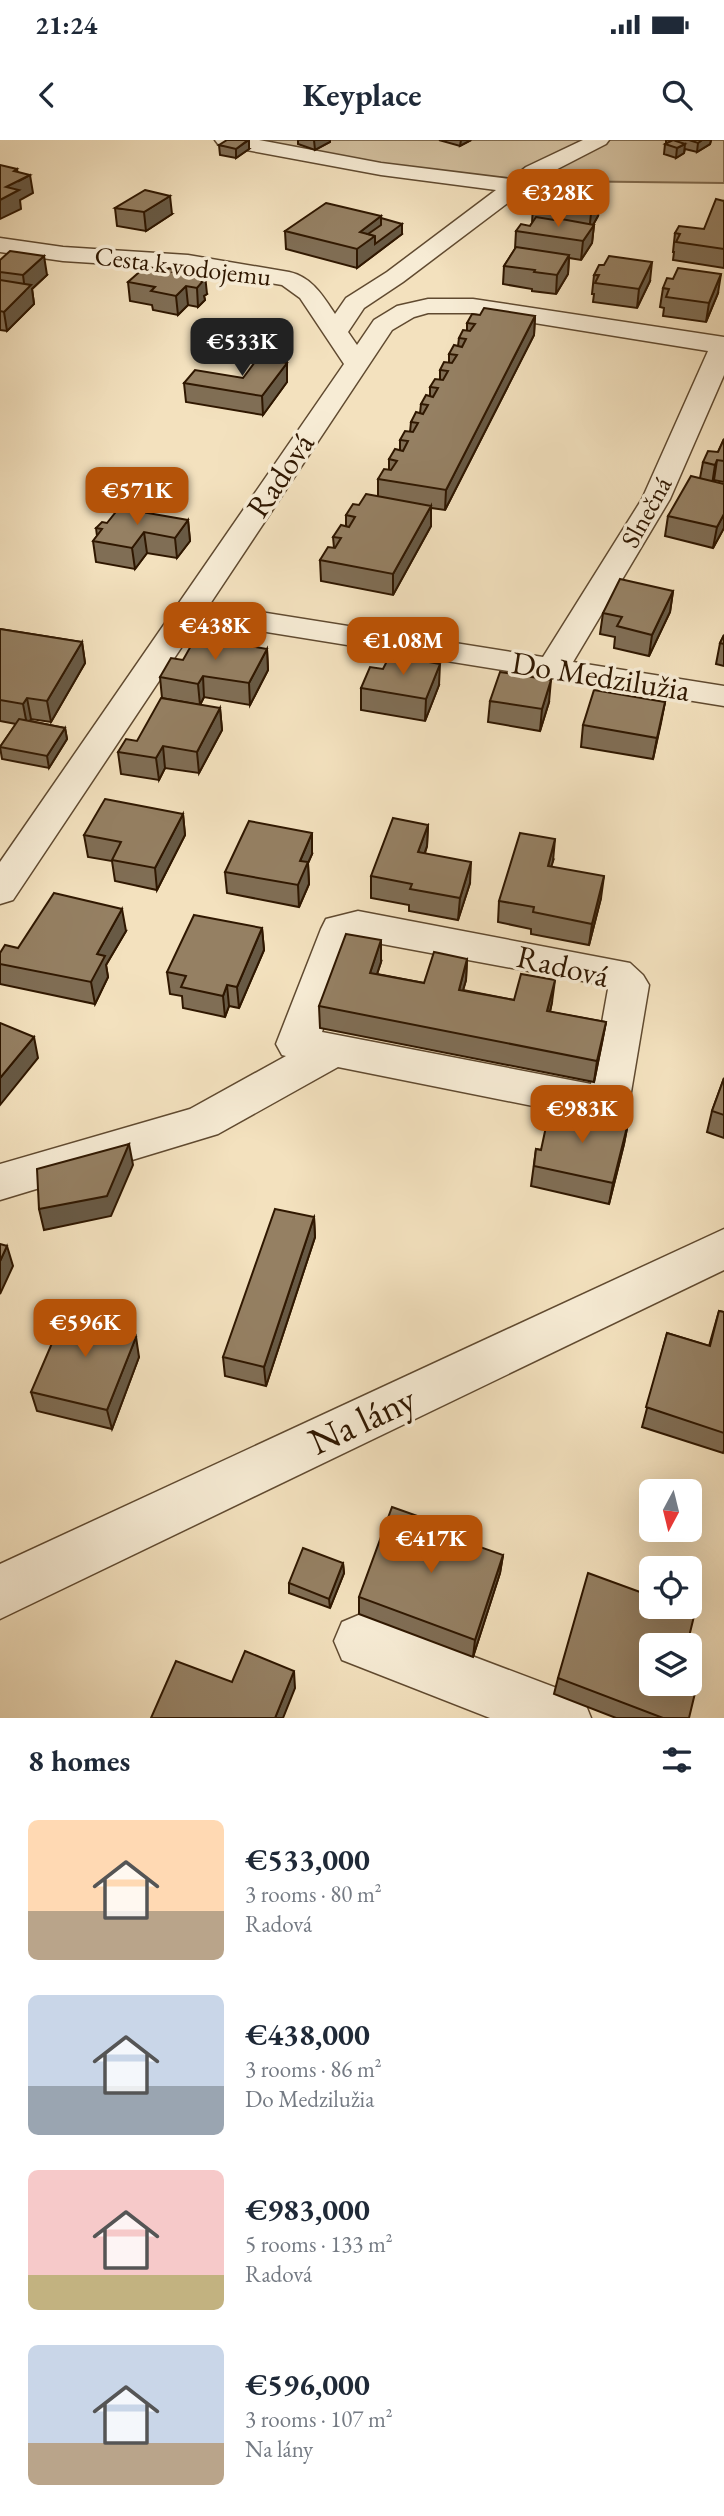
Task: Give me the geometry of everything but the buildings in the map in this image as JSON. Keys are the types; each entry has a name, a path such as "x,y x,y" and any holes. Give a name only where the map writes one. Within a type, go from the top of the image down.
{"street":[{"path":"225,140 258,142 381,169 515,186"},
{"path":"335,332 355,303 395,277 534,172 599,140"},
{"name":"Cesta k vodojemu","path":"2,247 63,254 165,259 289,279 309,293 356,363"},
{"name":"Radová","path":"0,891 383,325 406,311 428,306 473,306 724,346"},
{"name":"Slnečná","path":"552,669 656,499 724,346"},
{"name":"Do Medzilužia","path":"188,610 724,696"},
{"name":"Radová","path":"358,925 616,974 629,985 608,1104 333,1050 297,1044 341,929 358,925"},
{"path":"0,1182 202,1122 333,1050"},
{"name":"Na lány","path":"0,1592 724,1248"},
{"path":"361,1641 563,1718"}],"shaded area":[{"path":"249,140 724,140 724,183 548,181 405,171"}]}
